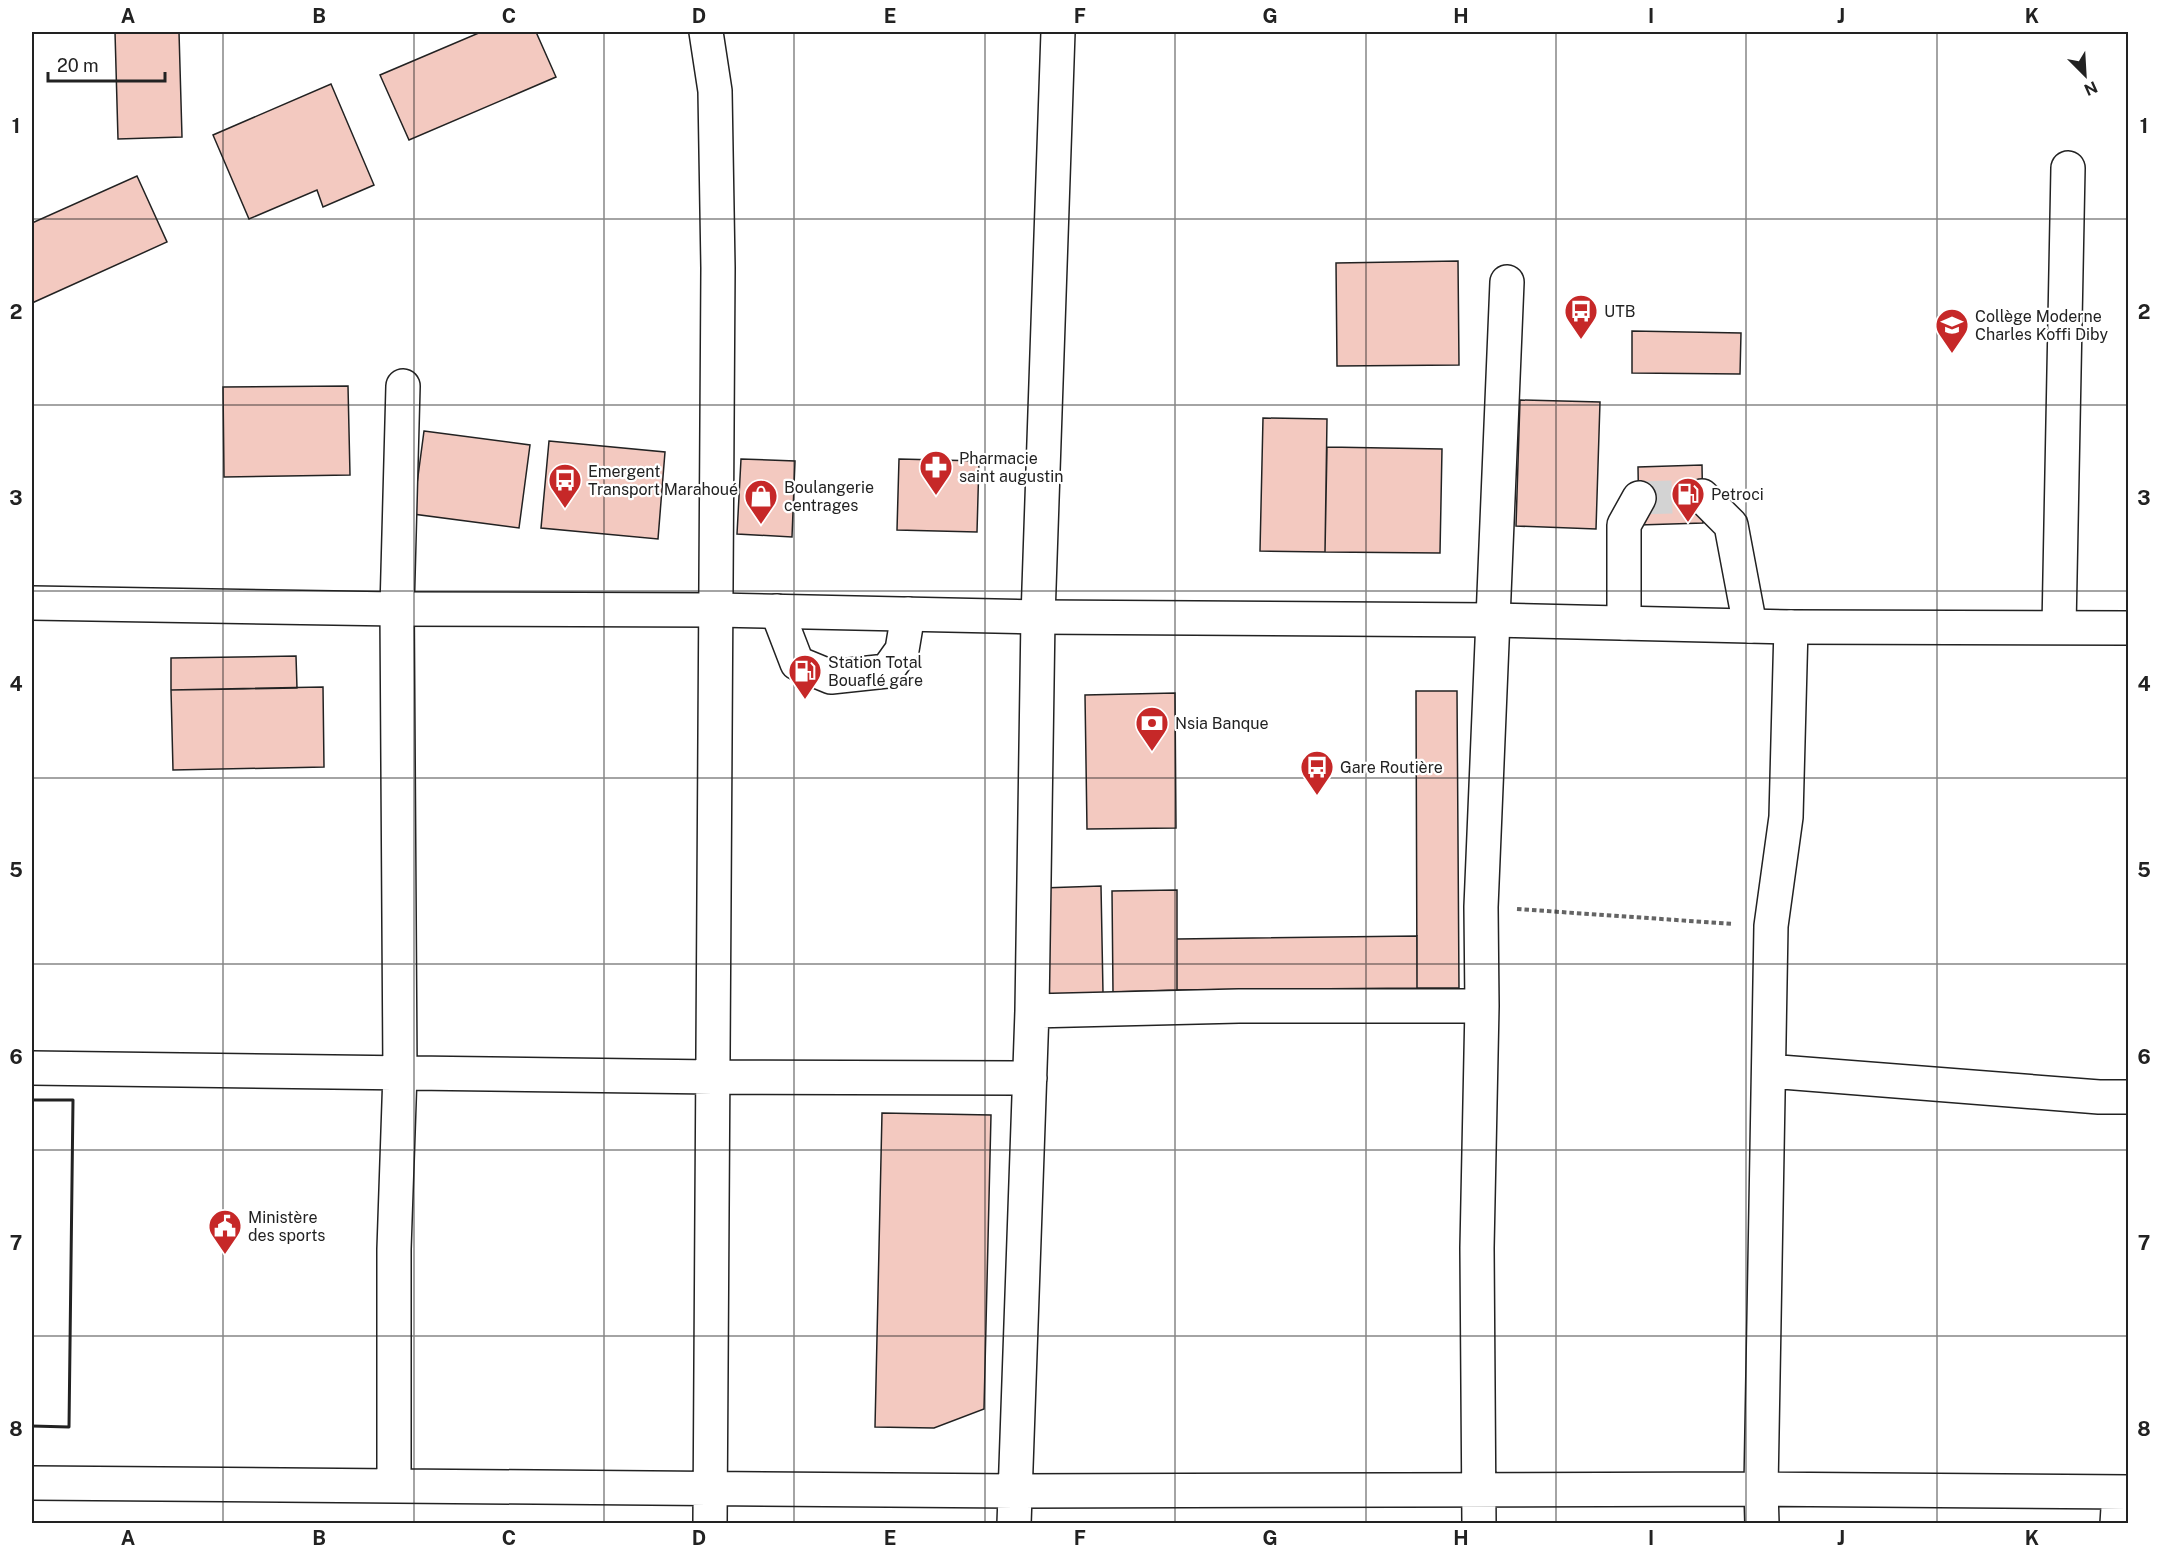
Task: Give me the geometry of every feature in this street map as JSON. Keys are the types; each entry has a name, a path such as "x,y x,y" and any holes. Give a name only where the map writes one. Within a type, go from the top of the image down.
{"street":[{"path":"706,32 715,91 718,268 710,1524"},
{"path":"1014,1524 1032,1011 1038,617 1058,32"},
{"path":"2059,627 2068,168"},
{"path":"1479,1524 1477,1248 1482,1006 1480,907 1507,282"},
{"path":"394,1485 394,1249 400,1073 397,609 404,386"},
{"path":"1702,496 1731,525 1750,626"},
{"path":"1624,623 1624,525 1639,498"},
{"path":"32,603 397,609 716,610 1038,617 1492,620 1791,627 2128,628"},
{"path":"777,611 797,663 831,677 887,671 902,650 908,614"},
{"path":"1762,1524 1771,926 1786,817 1791,627"},
{"path":"1032,1011 1239,1006 1482,1006"},
{"path":"32,1068 713,1077 1030,1078"},
{"path":"1769,1071 2128,1097"},
{"path":"32,1483 1015,1491 1761,1490 2122,1502"}],"path":[{"path":"1480,907 1771,926"}],"building":[{"path":"115,32 179,32 182,137 118,139"},
{"path":"481,32 536,32 556,77 409,140 380,75"},
{"path":"331,84 374,185 323,207 317,190 249,219 213,135"},
{"path":"137,176 167,242 32,303 32,223"},
{"path":"1458,261 1459,365 1337,366 1336,263"},
{"path":"1632,331 1741,333 1740,374 1632,373"},
{"path":"348,386 350,475 224,477 223,387"},
{"path":"1520,400 1600,402 1596,529 1516,526"},
{"path":"1263,418 1327,419 1325,552 1260,551"},
{"path":"424,431 530,445 519,528 413,514"},
{"path":"549,441 665,452 658,539 541,528"},
{"path":"1327,447 1442,449 1440,553 1325,552"},
{"path":"741,459 795,461 792,537 737,534"},
{"path":"899,459 979,461 977,532 897,530"},
{"path":"1702,465 1703,523 1639,525 1638,467"},
{"path":"296,656 297,688 171,690 171,658"},
{"path":"323,687 324,767 173,770 171,690"},
{"path":"1416,691 1457,691 1459,988 1417,988"},
{"path":"1175,693 1176,828 1087,829 1085,695"},
{"path":"1101,886 1103,993 1045,996 1042,888"},
{"path":"1177,890 1177,990 1113,992 1112,891"},
{"path":"1417,936 1417,988 1177,990 1177,939"},
{"path":"882,1113 991,1115 984,1409 934,1428 875,1427"}],"tunnel":[{"path":"1639,498 1702,496"}],"wall":[{"path":"32,1100 73,1100 69,1427 32,1426"}],"place":[{"name":"UTB","path":"1581,340"},
{"name":"Collège Moderne Charles Koffi Diby","path":"1952,354"},
{"name":"Pharmacie saint augustin","path":"936,496"},
{"name":"Emergent Transport Marahoué","path":"565,509"},
{"name":"Petroci","path":"1688,523"},
{"name":"Boulangerie centrages","path":"761,525"},
{"name":"Station Total Bouaflé gare","path":"805,700"},
{"name":"Nsia Banque","path":"1152,752"},
{"name":"Gare Routière","path":"1317,796"},
{"name":"Ministère des sports","path":"225,1255"}]}
